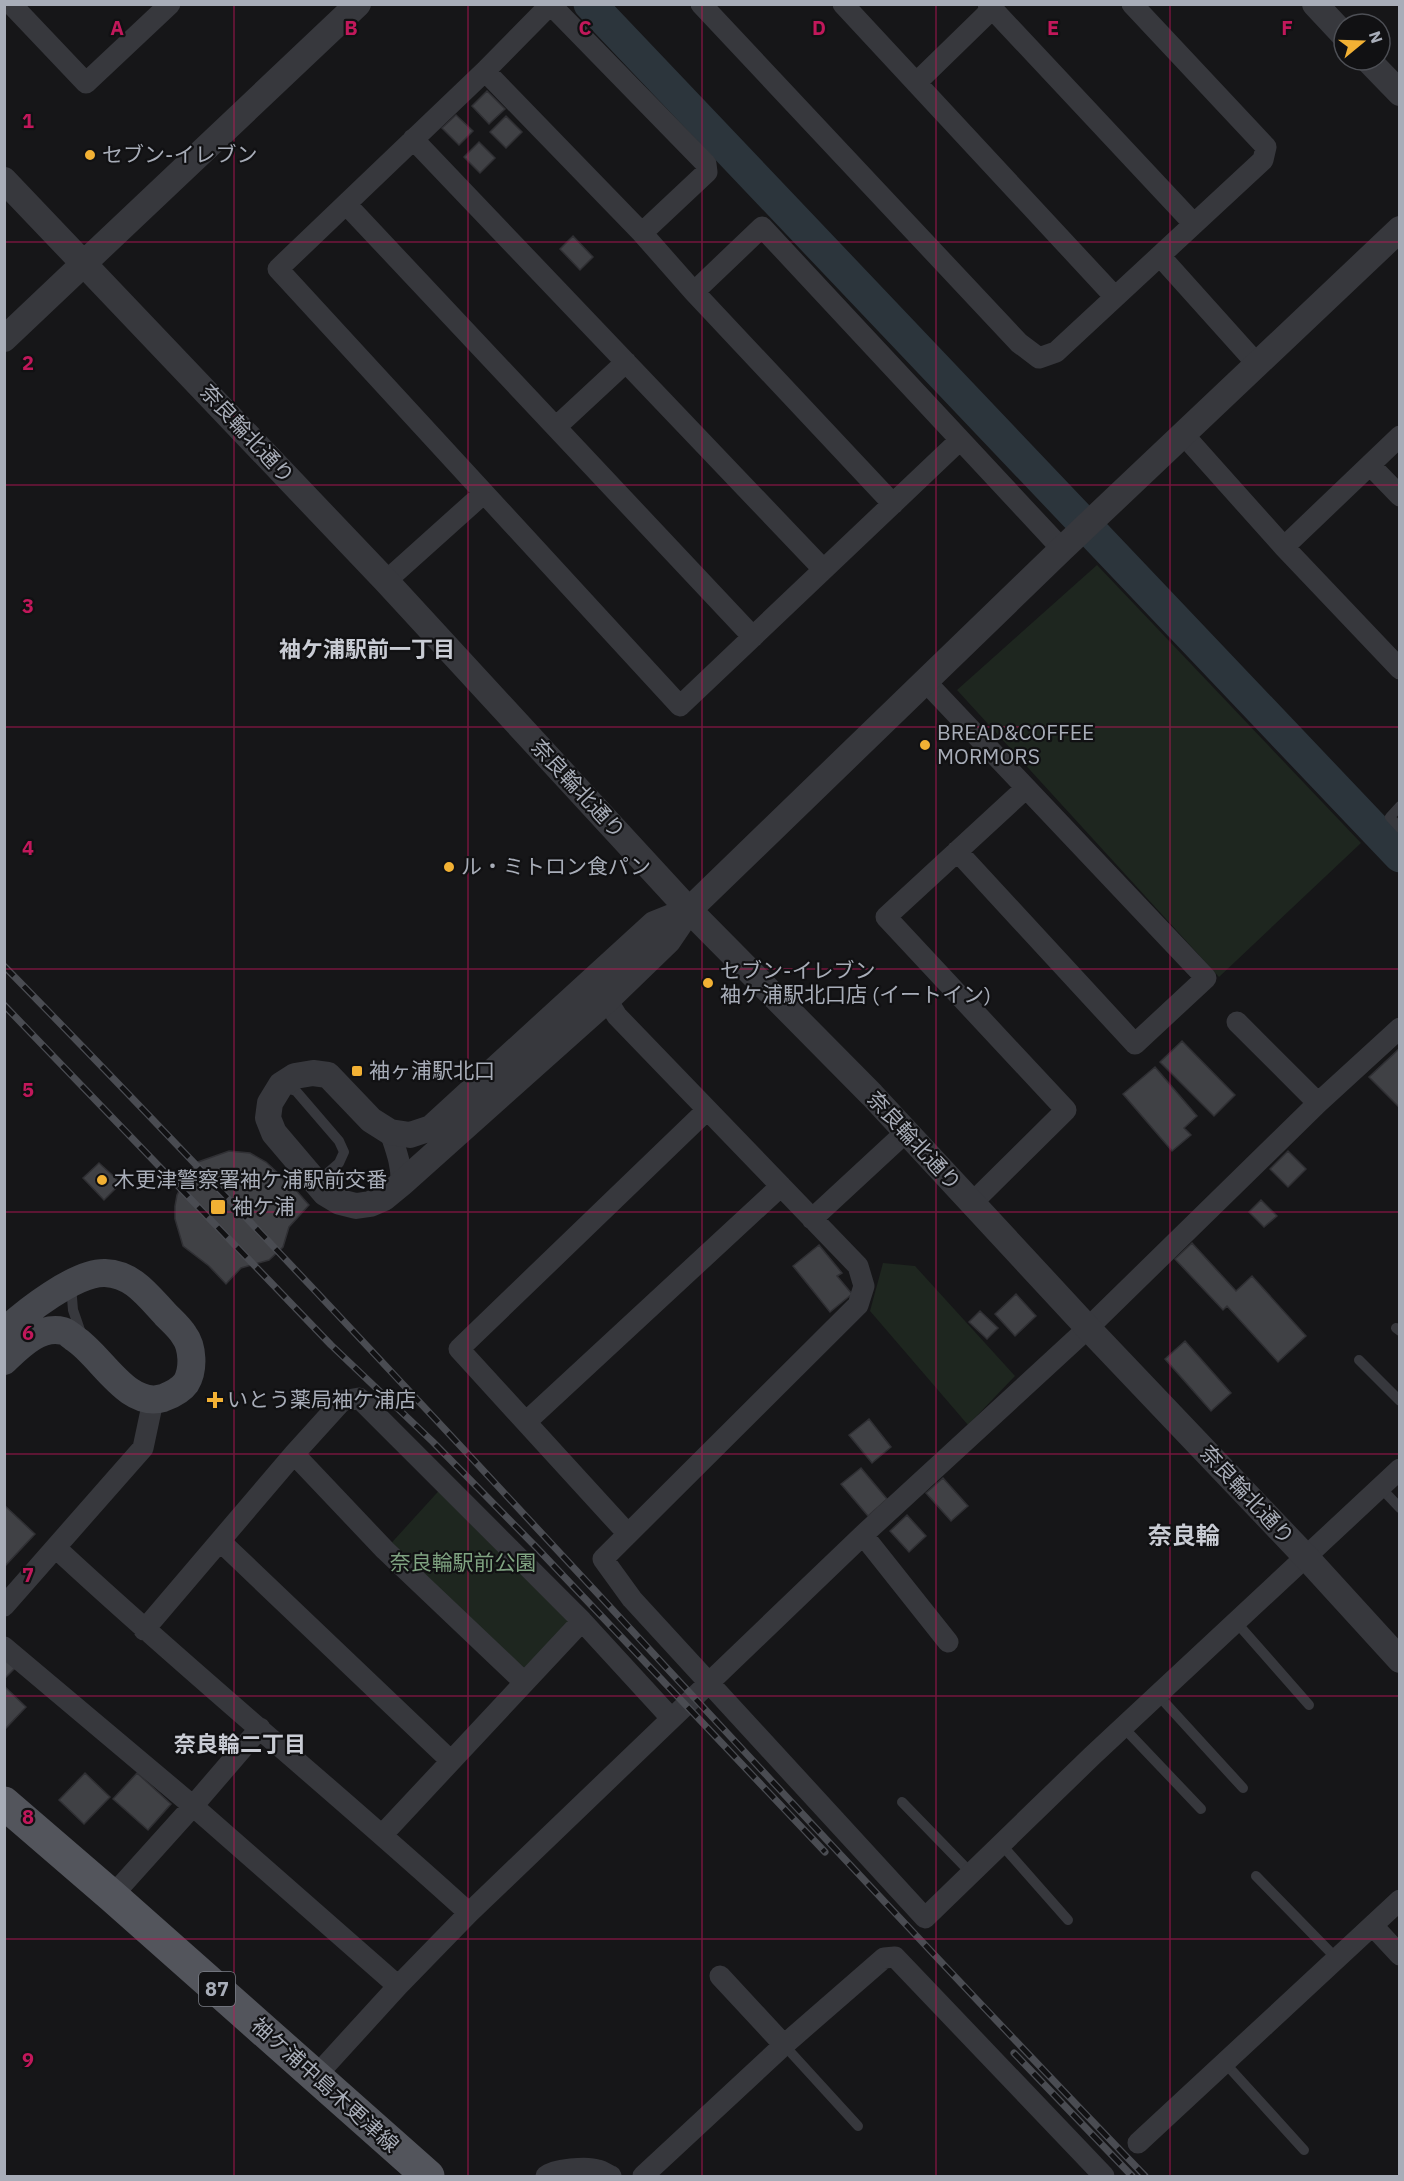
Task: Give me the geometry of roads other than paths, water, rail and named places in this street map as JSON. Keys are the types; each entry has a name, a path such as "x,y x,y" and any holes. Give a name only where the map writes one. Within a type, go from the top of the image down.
{"main road":[{"path":"4,1332 17,1320 71,1282 102,1273 119,1275 137,1284 185,1335 190,1347 191,1366 186,1383 172,1395 153,1401 128,1391 84,1344 63,1331 44,1332 27,1340 4,1361"},
{"name":"袖ケ浦中島木更津線","path":"4,1803 428,2176"}],"street":[{"path":"22,8 86,83 170,4"},
{"path":"701,4 1019,343 1039,358 1056,352 1263,160 1266,147 1132,4"},
{"path":"843,4 1115,297"},
{"path":"1315,4 1332,22"},
{"path":"642,233 707,172 706,164 550,5 485,71 278,269 680,706 960,440"},
{"path":"916,83 990,7 1194,225"},
{"path":"4,339 346,9"},
{"path":"485,71 642,233 694,292 893,504"},
{"path":"1380,72 1400,93"},
{"path":"413,139 824,569"},
{"name":"奈良輪北通り","path":"4,180 386,581 689,910 906,1132 1400,1660"},
{"path":"346,204 753,637"},
{"path":"694,292 762,227 1062,549"},
{"path":"689,910 654,924 431,1128 410,1135 390,1132 371,1120 328,1075 314,1073 294,1076 281,1085 270,1103 267,1119 274,1133 326,1194 340,1202 356,1206 370,1204 384,1198 607,1000 668,941 689,910 1062,549 1400,229"},
{"path":"1160,256 1257,364"},
{"path":"556,427 626,362"},
{"path":"1183,434 1284,547 1400,669"},
{"path":"1284,547 1400,436"},
{"path":"1370,465 1400,496"},
{"path":"386,581 484,493"},
{"path":"925,681 1206,978 1135,1044 957,851"},
{"path":"972,1203 1066,1110 886,917 1026,788"},
{"path":"607,1000 617,1016 858,1266 864,1286 858,1305 603,1559 632,1599 707,1683 925,1918 1123,1727 1400,1469"},
{"path":"1237,1023 1318,1103"},
{"path":"315,2077 469,1913 707,1683 863,1535 1088,1328 1318,1103 1400,1028"},
{"path":"628,1534 459,1349 707,1110"},
{"path":"390,1132 402,1171 401,1184"},
{"path":"812,1219 906,1132"},
{"path":"526,1422 781,1186"},
{"path":"144,1630 342,1401 358,1398 582,1621 671,1718"},
{"path":"4,1606 143,1448 153,1401"},
{"path":"294,1454 385,1550 524,1682"},
{"path":"863,1535 948,1642"},
{"path":"221,1542 451,1761"},
{"path":"56,1548 144,1630 383,1834 469,1913"},
{"path":"383,1834 582,1621"},
{"path":"4,1647 193,1806 398,1986"},
{"path":"112,1896 260,1728"},
{"path":"1138,2143 1400,1900"},
{"path":"1373,1926 1400,1955"},
{"path":"643,2176 783,2045 884,1958 895,1957 1104,2176"},
{"path":"720,1976 783,2045"},
{"path":"546,2176 550,2173 574,2169 597,2169 611,2176"}],"lane":[{"path":"1400,807 1390,817 1400,828"},
{"path":"281,1085 296,1091 339,1141 344,1152 339,1163 316,1183"},
{"path":"71,1282 74,1310 84,1344"},
{"path":"1359,1360 1400,1401"},
{"path":"1380,1487 1400,1508"},
{"path":"1236,1622 1309,1705"},
{"path":"1158,1695 1243,1788"},
{"path":"1123,1727 1201,1809"},
{"path":"902,1802 971,1873"},
{"path":"1001,1844 1068,1920"},
{"path":"1256,1876 1337,1959"},
{"path":"783,2045 858,2126"},
{"path":"1225,2063 1304,2150"}],"waterway":[{"path":"590,4 1400,856"}],"railway":[{"path":"4,966 292,1266 1001,2026 1145,2176"},
{"path":"4,1005 331,1345 433,1442 536,1547 825,1852"},
{"path":"1014,2053 1132,2176"}],"place":[{"name":"セブン-イレブン","path":"90,155"},
{"name":"BREAD&COFFEE MORMORS","path":"925,745"},
{"name":"ル・ミトロン食パン","path":"449,867"},
{"name":"セブン-イレブン 袖ケ浦駅北口店 (イートイン)","path":"708,983"},
{"name":"袖ヶ浦駅北口","path":"357,1071"},
{"name":"木更津警察署袖ケ浦駅前交番","path":"102,1180"},
{"name":"袖ケ浦","path":"218,1207"},
{"name":"いとう薬局袖ケ浦店","path":"215,1400"}],"district":[{"name":"袖ケ浦駅前一丁目","path":"367,649"},
{"name":"奈良輪","path":"1184,1536"},
{"name":"奈良輪二丁目","path":"240,1744"}],"park label":[{"name":"奈良輪駅前公園","path":"463,1563"}]}
